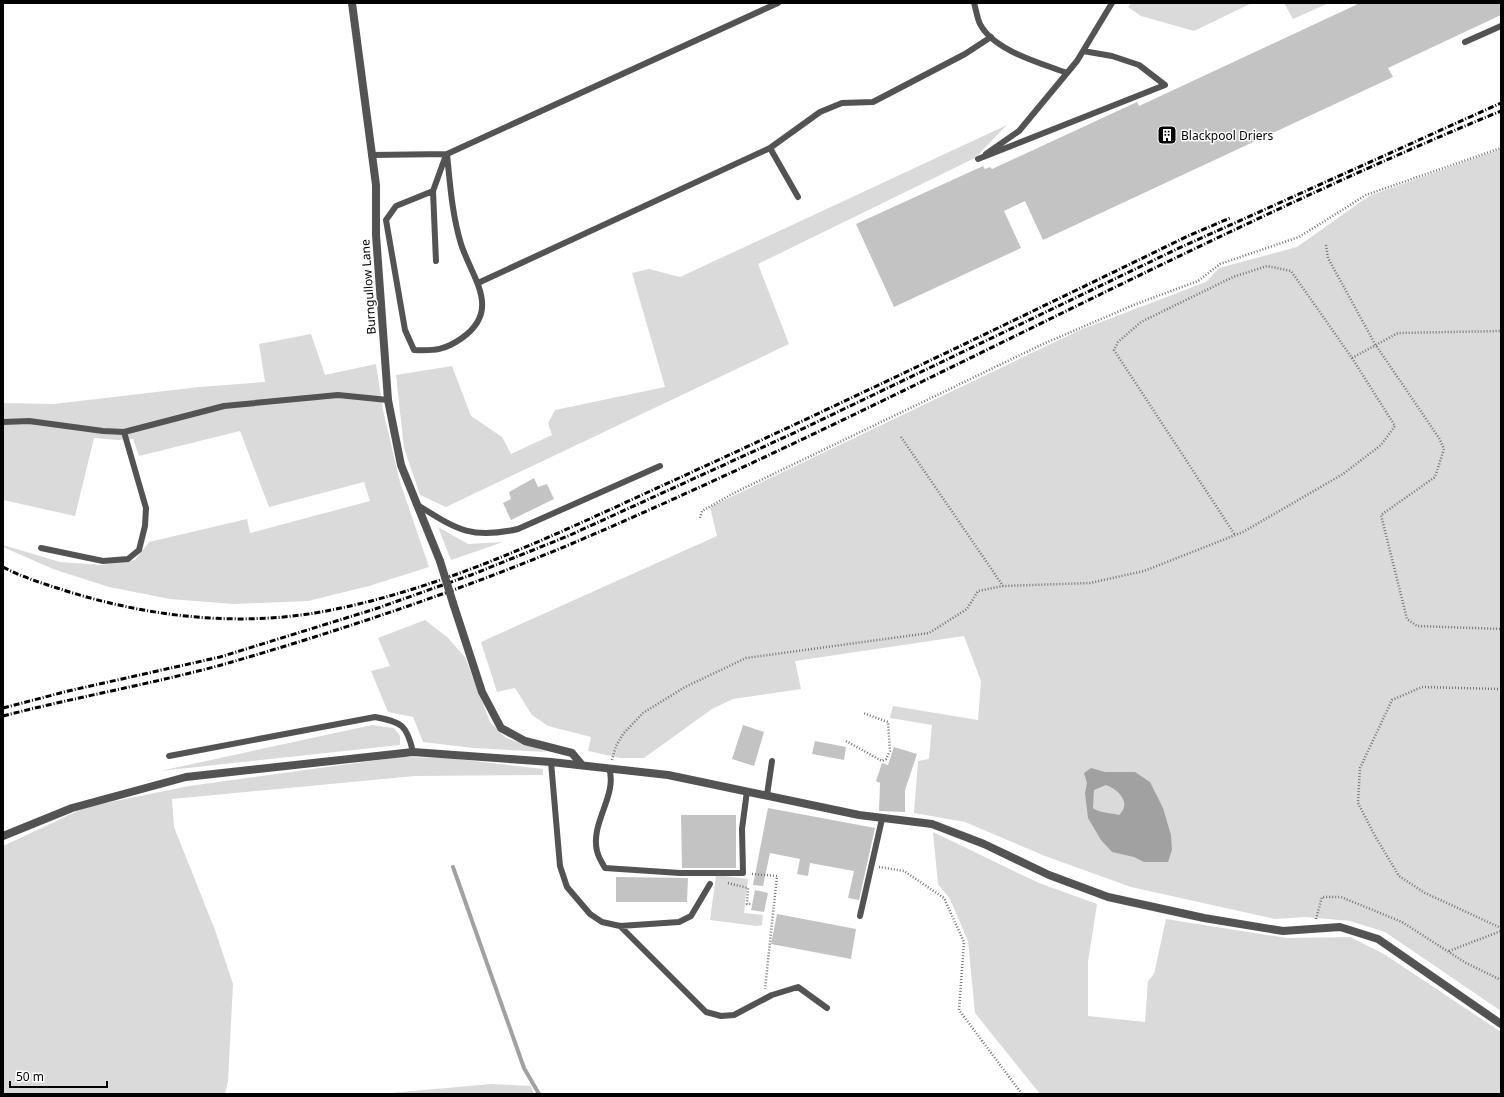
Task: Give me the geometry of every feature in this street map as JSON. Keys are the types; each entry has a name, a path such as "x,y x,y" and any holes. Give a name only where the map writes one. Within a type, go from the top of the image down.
{"street":[{"name":"Burngullow Lane","path":"352,3 376,185 376,235 388,400 401,465 440,561 482,692 501,728 525,741 572,753 582,765"},
{"path":"3,836 72,808 186,777 413,752 551,762 668,775 882,819 932,824 984,844 1049,875 1108,897 1204,918 1283,931 1340,927 1378,939 1501,1024"}],"lane":[{"path":"371,155 447,154 778,3"},
{"path":"974,3 980,24 991,37 1014,53 1067,73"},
{"path":"1083,51 1112,56 1139,65 1165,85 978,159 1018,131 1067,73 1083,51 1112,3"},
{"path":"1464,42 1501,26"},
{"path":"478,283 770,148 820,112 842,103 873,102 965,54 991,37"},
{"path":"770,148 798,197"},
{"path":"436,261 433,191 447,154"},
{"path":"433,191 396,206 386,220 405,330 414,350 429,351 449,348 470,333 481,320 482,299 478,283 461,244 451,201 447,154"},
{"path":"3,422 29,421 103,431 124,432 224,406 338,395 388,400"},
{"path":"41,548 103,561 128,559 139,550 145,526 146,508 124,432"},
{"path":"416,504 444,521 470,533 495,534 518,529 660,466"},
{"path":"169,756 375,717 392,720 404,726 409,735 413,752"},
{"path":"767,795 772,761"},
{"path":"551,762 560,866 567,887 590,914 602,922 620,926 679,922 691,916 710,884"},
{"path":"609,768 612,777 597,831 597,850 605,868 680,873 743,873 742,829 747,791"},
{"path":"860,916 882,819"},
{"path":"620,926 706,1012 721,1016 734,1015 764,1000 798,987 827,1008"}],"path":[{"path":"700,518 702,511 736,492 1044,344 1136,304 1198,280 1220,264 1299,237 1366,195 1501,148"},
{"path":"1326,245 1328,258 1374,344 1439,438 1444,449 1435,477 1381,515 1407,619 1417,626 1501,628"},
{"path":"609,768 616,746 623,734 642,713 684,687 746,658 929,633 966,609 978,591 1003,586 1090,584 1144,571 1235,535 1343,474 1381,445 1395,426 1352,358 1291,271 1268,266 1233,277 1141,322 1118,342 1114,350 1235,535"},
{"path":"1352,358 1374,344 1398,333 1501,331"},
{"path":"901,437 1003,586"},
{"path":"1501,688 1422,688 1392,700 1360,768 1358,803 1375,836 1400,876 1425,893 1501,929"},
{"path":"846,742 882,761 886,759 890,751 888,722 864,713"},
{"path":"871,866 904,871 944,898 964,942 959,1010 1022,1094"},
{"path":"743,873 777,876 764,1000"},
{"path":"710,884 728,884 748,888 747,904 752,904"},
{"path":"1314,929 1322,898 1341,897 1402,922 1466,963 1501,980"},
{"path":"1448,951 1501,929"}],"shaded area":[{"path":"1131,3 1252,3 1194,31 1141,16 1128,7"},
{"path":"1284,3 1329,3 1293,19"},
{"path":"1007,125 975,158 758,264 789,344 446,507 420,495 404,448 396,375 452,366 471,416 502,437 511,454 552,435 548,423 555,410 665,387 632,273 649,269 680,277"},
{"path":"1501,149 1501,1011 1385,932 1350,921 1306,917 1275,919 1131,887 1045,856 965,822 914,813 918,761 929,759 932,725 890,718 893,706 978,720 981,681 964,636 795,661 801,689 733,699 712,709 644,758 620,758 588,751 591,737 548,726 532,715 515,688 497,692 481,642 717,536 710,507 1080,330 1206,282 1219,268 1297,247 1369,196"},
{"path":"311,334 325,375 376,364 383,410 400,482 429,567 369,586 308,601 234,604 170,599 109,587 53,569 3,547 3,545 60,562 101,565 135,560 149,542 247,519 250,533 370,501 364,482 269,507 240,431 139,456 133,439 118,440 94,438 75,516 3,500 3,403 54,404 199,387 265,382 259,344"},
{"path":"438,527 468,544 503,542 451,560"},
{"path":"425,620 447,637 465,657 490,722 506,738 547,752 473,748 423,742 413,717 388,712 371,671 390,666 378,638"},
{"path":"372,725 394,728 400,736 400,745 160,771"},
{"path":"400,757 449,758 543,769 543,775 415,776 172,799 174,827 215,930 233,984 228,1081 225,1094 3,1094 3,846 86,807 189,786"},
{"path":"1091,768 1105,772 1135,772 1150,782 1163,808 1171,835 1172,850 1168,862 1144,862 1134,857 1112,852 1101,840 1088,818 1085,793 1087,783 1084,773","holes":["1106,785 1111,787 1122,797 1124,802 1123,810 1119,815 1102,812 1093,808 1094,790"]},
{"path":"933,832 1039,883 1097,904 1088,962 1088,1016 1145,1022 1148,981 1154,974 1166,919 1287,938 1350,937 1384,954 1501,1032 1501,1094 1040,1094 975,1013 968,941 950,899 938,884"},
{"path":"716,875 748,879 744,913 763,915 762,925 757,926 710,920"},
{"path":"491,1084 531,1086 534,1094 379,1094"}],"building":[{"name":"Blackpool Driers","path":"1360,3 1501,3 1501,15 1388,68 1393,77 1043,240 1025,201 1004,211 1021,248 894,307 856,224 983,166 985,169 990,167 992,169 1137,102 1139,106"},
{"path":"534,478 538,487 547,484 554,499 511,520 503,503 511,499 509,492"},
{"path":"743,725 764,732 754,766 732,759"},
{"path":"815,741 846,747 844,760 812,754"},
{"path":"894,747 917,754 905,790 905,812 879,811 880,783 876,781 882,763 888,765"},
{"path":"768,808 875,828 859,900 848,898 854,871 810,863 808,876 797,874 800,859 770,853 763,886 753,885"},
{"path":"681,815 736,815 736,868 682,868"},
{"path":"616,877 688,878 687,902 616,902"},
{"path":"755,890 768,893 764,912 751,910"},
{"path":"777,914 856,929 851,959 771,944"}],"waterway":[{"path":"453,867 524,1068 539,1094"}],"railway":[{"path":"3,708 68,691 220,657 375,609 471,575 568,536 796,432 1177,249 1501,103"},
{"path":"3,716 225,664 313,638 400,609 529,561 688,492 805,438 1267,215 1383,161 1501,111"},
{"path":"3,567 50,586 120,605 184,616 217,618 250,619 315,613 363,603 409,590 456,575 591,518 807,419 1188,236 1230,218"}],"place":[{"name":"Blackpool Driers","path":"1167,135"}]}
